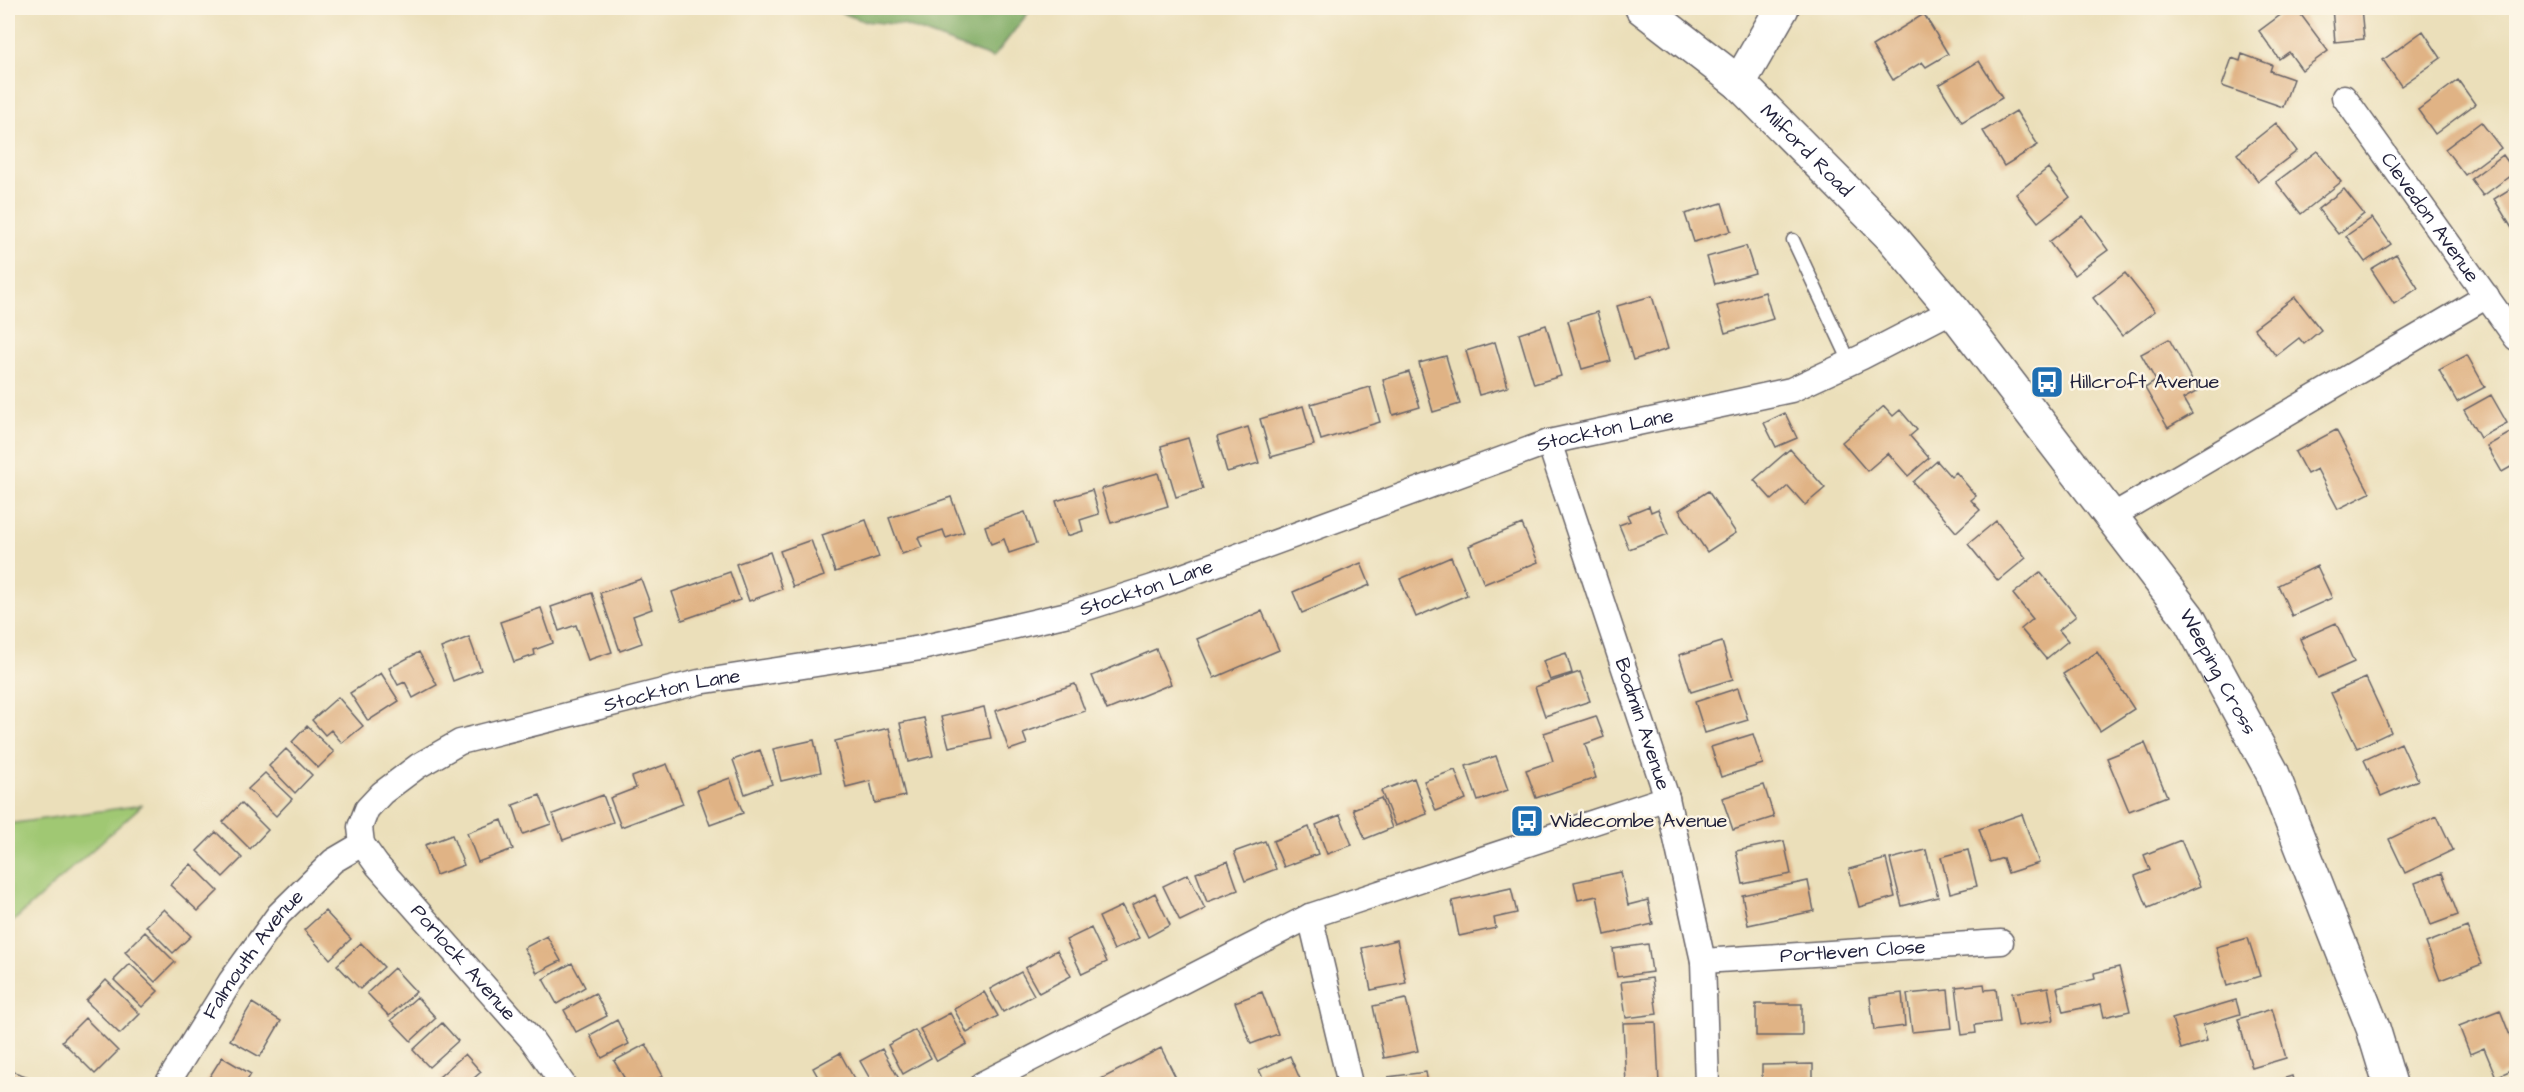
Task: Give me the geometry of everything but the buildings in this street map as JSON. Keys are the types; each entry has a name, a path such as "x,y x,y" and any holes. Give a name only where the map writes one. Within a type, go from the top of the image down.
{"main road":[{"name":"Milford Road","path":"1642,8 1739,83 1877,221 1953,310"},
{"path":"1739,83 1782,8"},
{"name":"Weeping Cross","path":"1953,310 2188,617 2272,772 2373,1028 2390,1084"}],"street":[{"name":"Clevedon Avenue","path":"2344,97 2517,338"},
{"path":"2112,516 2487,296"},
{"name":"Stockton Lane","path":"362,844 360,827 367,809 382,793 418,766 460,742 699,682 921,648 1068,614 1153,587 1549,442 1791,390 1953,310"},
{"name":"Bodmin Avenue","path":"1549,442 1667,798 1703,961 1707,1084"},
{"path":"982,1084 1310,916 1667,798"},
{"name":"Falmouth Avenue","path":"167,1084 230,982 279,914 333,861 362,844"},
{"name":"Porlock Avenue","path":"362,844 385,874 532,1040 563,1084"},
{"path":"1310,916 1350,1084"},
{"name":"Portleven Close","path":"1703,961 2001,942"}],"lane":[{"path":"1793,240 1850,362"}],"green space":[{"path":"829,8 1032,8 993,58 903,25 863,21"},
{"path":"142,805 8,926 8,824"}],"place":[{"name":"Hillcroft Avenue","path":"2047,382"},
{"name":"Widecombe Avenue","path":"1527,821"}]}
